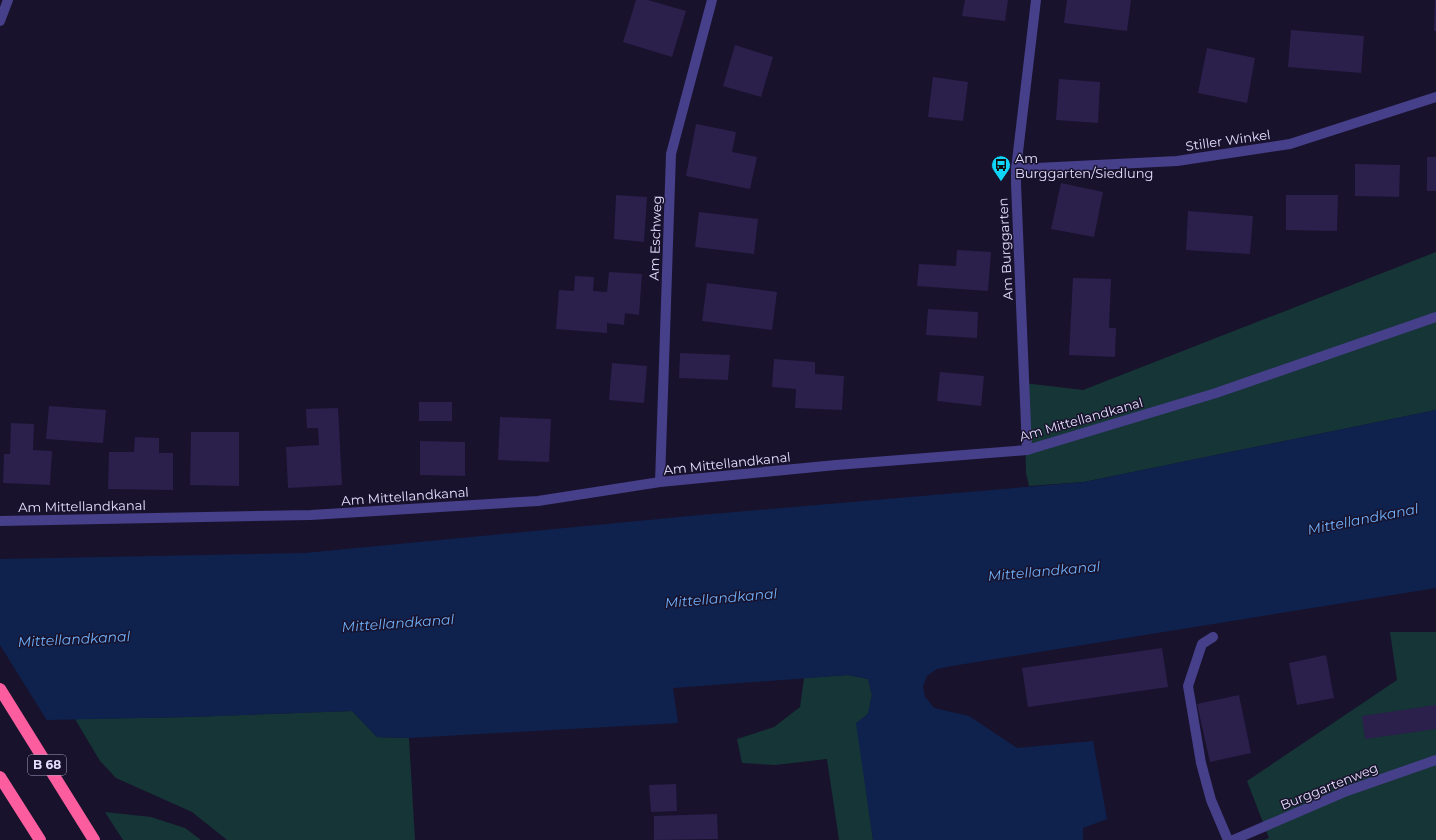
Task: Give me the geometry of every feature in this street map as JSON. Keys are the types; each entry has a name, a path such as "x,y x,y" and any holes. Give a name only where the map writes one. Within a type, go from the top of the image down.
{"highway":[{"name":"B 68","path":"0,689 94,840"},
{"path":"0,777 40,840"}],"street":[{"path":"0,21 8,0"},
{"name":"Am Eschweg","path":"660,482 671,154 712,0"},
{"name":"Am Burggarten","path":"1027,450 1016,169 1036,0"},
{"name":"Stiller Winkel","path":"1016,169 1177,161 1290,144 1436,97"},
{"name":"Am Mittellandkanal","path":"0,522 310,515 538,501 660,482 836,465 1027,450 1216,393 1436,317"},
{"path":"1212,637 1202,644 1188,686 1201,763 1211,800 1228,840"},
{"name":"Burggartenweg","path":"1233,840 1347,791 1436,760"}],"green space":[{"path":"1436,252 1436,410 1084,482 1029,486 1026,473 1024,383 1083,390"},
{"path":"1390,632 1436,632 1436,840 1264,840 1269,838 1247,781 1397,680"},
{"path":"848,675 868,679 872,695 868,714 857,723 873,840 839,840 827,759 775,765 742,763 737,739 774,727 800,707 804,678"},
{"path":"352,711 377,737 409,738 415,840 227,840 192,812 116,778 100,761 75,719 189,717"},
{"path":"105,812 151,817 185,828 201,840 123,840"}],"water":[{"name":"Mittellandkanal","path":"1436,410 1436,588 952,666 937,669 927,676 923,686 925,697 934,708 969,716 1017,748 1093,741 1107,819 1083,828 1083,840 873,840 856,723 868,714 872,695 868,679 848,675 673,688 678,723 409,738 377,737 352,711 189,717 0,721 0,559 305,553 700,515 1084,482"}],"pier":[{"path":"0,645 48,722 0,723"}],"building":[{"path":"636,0 648,0 686,11 672,57 623,42"},
{"path":"965,0 1008,0 1005,21 962,16"},
{"path":"1067,0 1131,0 1127,31 1064,23"},
{"path":"1435,0 1436,31 1434,31"},
{"path":"1291,30 1364,36 1361,73 1288,67"},
{"path":"735,45 773,57 761,97 723,86"},
{"path":"1207,48 1255,58 1247,103 1198,93"},
{"path":"933,77 968,82 963,121 928,117"},
{"path":"1059,79 1100,82 1098,123 1056,120"},
{"path":"696,124 736,132 732,152 757,157 750,189 686,176"},
{"path":"1427,157 1436,157 1436,191 1427,191"},
{"path":"1355,164 1400,165 1399,197 1355,196"},
{"path":"1061,183 1103,192 1094,237 1051,229"},
{"path":"616,195 647,197 644,242 614,239"},
{"path":"1286,195 1338,195 1337,231 1286,230"},
{"path":"1188,211 1253,216 1250,254 1186,250"},
{"path":"699,212 758,219 754,254 695,247"},
{"path":"957,250 991,252 988,291 917,286 919,264 956,266"},
{"path":"609,272 642,274 639,315 625,313 624,325 607,323 607,333 556,329 559,290 574,291 575,276 594,277 593,291 607,292"},
{"path":"1073,278 1111,279 1109,328 1116,328 1115,357 1069,355"},
{"path":"707,283 777,292 772,330 702,321"},
{"path":"928,309 978,312 977,338 926,335"},
{"path":"680,353 730,355 728,380 679,378"},
{"path":"774,359 815,362 815,374 844,376 842,410 795,408 796,389 772,387"},
{"path":"612,363 647,366 644,403 609,400"},
{"path":"940,372 984,376 981,406 937,401"},
{"path":"419,402 452,402 452,421 419,421"},
{"path":"49,406 106,410 103,443 46,439"},
{"path":"338,408 342,485 288,488 286,447 319,445 318,428 307,428 306,409"},
{"path":"500,417 551,419 549,462 498,460"},
{"path":"11,423 34,424 33,450 52,451 50,485 3,483 4,454 10,454"},
{"path":"191,432 239,432 239,486 190,485"},
{"path":"135,437 159,438 159,453 173,453 173,490 108,489 109,452 134,452"},
{"path":"420,441 465,442 465,476 420,475"},
{"path":"1162,648 1168,687 1028,707 1022,668"},
{"path":"1326,655 1334,698 1297,705 1289,663"},
{"path":"1239,695 1251,753 1210,762 1197,704"},
{"path":"1436,705 1436,729 1365,739 1362,716"},
{"path":"676,784 677,811 651,812 649,785"},
{"path":"717,814 718,839 654,840 654,816"}],"place":[{"name":"Am Burggarten/Siedlung","path":"1001,182"}]}
